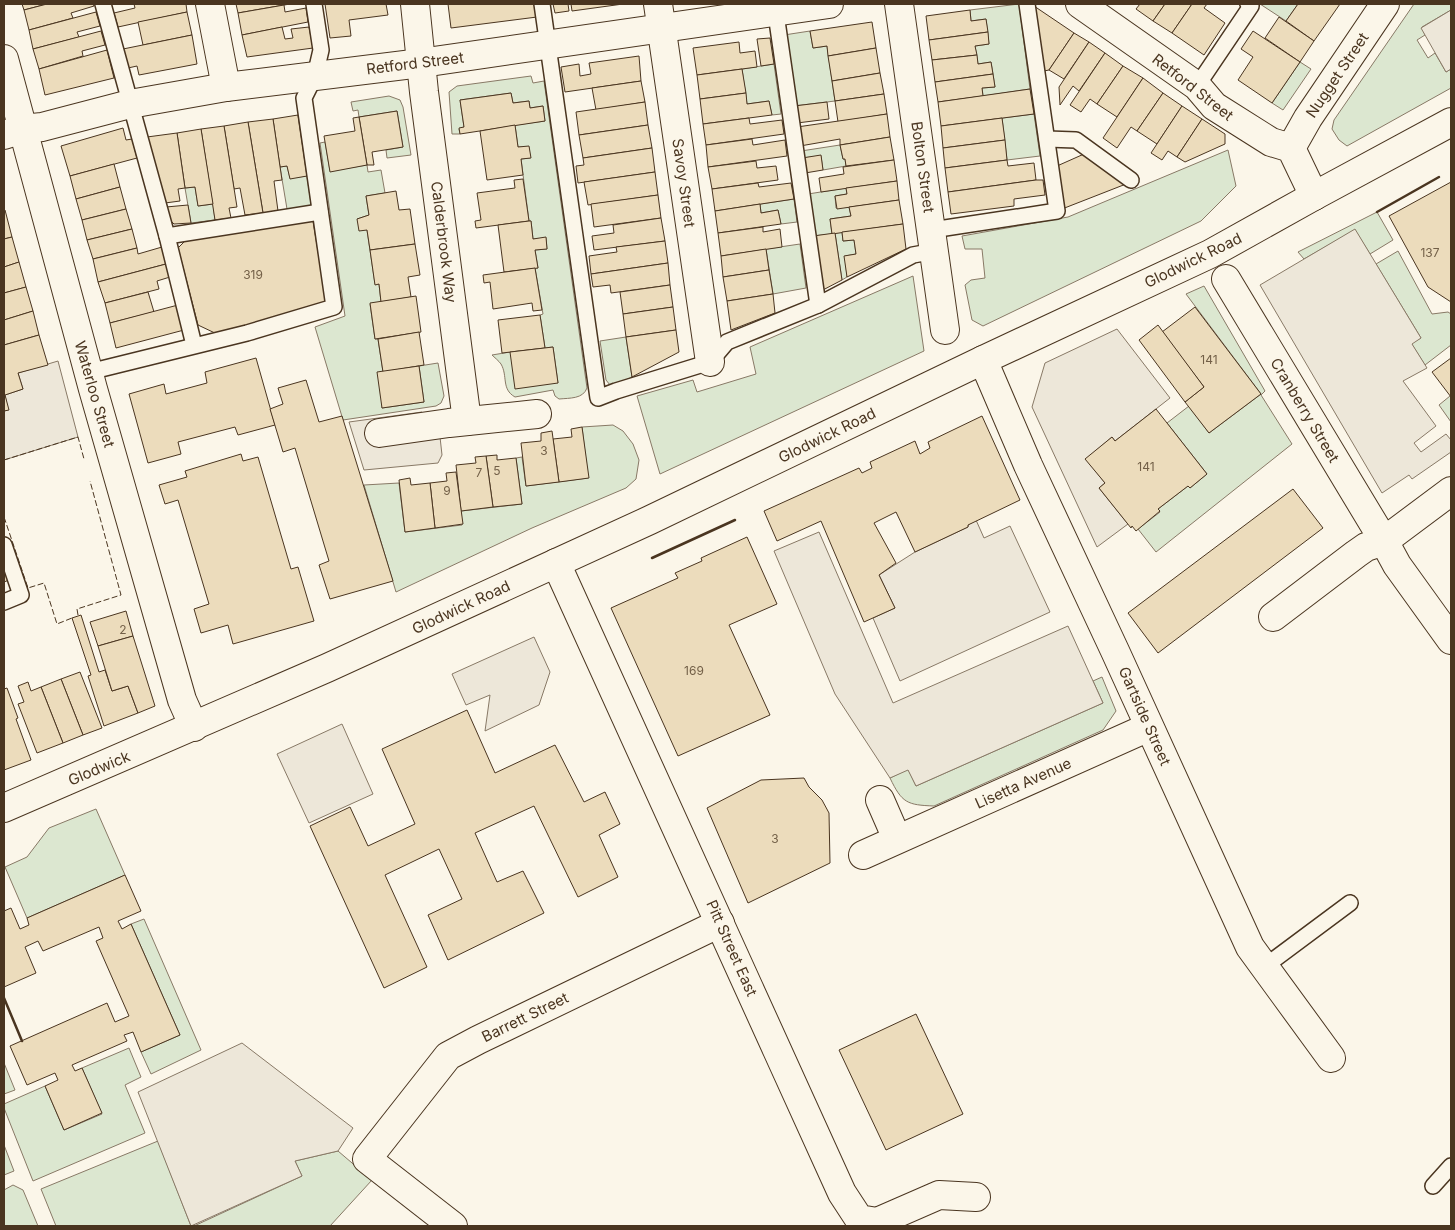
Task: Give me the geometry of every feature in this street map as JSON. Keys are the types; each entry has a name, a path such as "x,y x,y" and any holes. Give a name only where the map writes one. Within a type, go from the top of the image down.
{"street":[{"path":"210,4 226,87"},
{"name":"Calderbrook Way","path":"415,4 467,421"},
{"name":"Retford Street","path":"14,132 42,127 130,104 226,87 548,45 659,16 829,4"},
{"name":"Bolton Street","path":"899,4 946,330"},
{"name":"Nugget Street","path":"1291,148 1308,118 1385,4"},
{"name":"Retford Street","path":"1098,9 1197,86 1214,106 1271,142 1291,148"},
{"name":"Savoy Street","path":"659,16 710,362"},
{"name":"Waterloo Street","path":"4,58 14,132 89,372 182,700 194,727"},
{"name":"Glodwick Road","path":"194,727 650,520 982,360 1210,254 1451,122"},
{"path":"1291,148 1314,196"},
{"name":"Cranberry Street","path":"1226,279 1397,565 1451,640"},
{"name":"Gartside Street","path":"982,360 1028,465 1250,947 1331,1058"},
{"path":"379,433 537,414"},
{"path":"1273,617 1361,550 1384,541 1451,491"},
{"name":"Pitt Street East","path":"556,563 842,1192 859,1219 877,1222 939,1195 976,1197"},
{"name":"Glodwick","path":"4,808 194,727"},
{"name":"Lisetta Avenue","path":"863,855 1149,727"},
{"path":"880,800 898,839"},
{"name":"Barrett Street","path":"453,1226 367,1159 448,1056 720,923"}],"lane":[{"path":"103,4 167,236 194,345"},
{"path":"89,372 247,333 334,307 304,98 315,76 320,50 314,4"},
{"path":"542,4 598,398 710,362 727,342 818,305 913,255 933,241 1057,211 1027,4"},
{"path":"1197,86 1251,6 1248,4"},
{"path":"775,8 818,305"},
{"path":"1046,139 1076,140 1131,180"},
{"path":"167,236 320,212"},
{"path":"4,545 21,595 4,602"},
{"path":"1264,966 1350,903"},
{"path":"1433,1186 1451,1166"}],"green space":[{"path":"1019,4 1030,89 983,96 982,88 995,87 991,62 978,64 975,46 989,44 986,19 971,21 970,10"},
{"path":"1260,4 1298,4 1286,21"},
{"path":"1414,4 1451,4 1451,10 1422,27 1425,35 1417,40 1428,58 1435,53 1446,72 1451,69 1451,88 1347,146 1339,140 1332,129 1334,120"},
{"path":"810,31 813,48 827,46 835,101 794,106 784,35"},
{"path":"1300,62 1311,69 1283,110 1272,103"},
{"path":"774,64 781,114 772,115 769,101 747,104 742,69"},
{"path":"531,76 533,83 544,81 587,388 579,396 572,398 559,399 555,396 553,390 515,397 506,386 501,364 492,355 510,352 558,383 553,347 545,348 540,315 543,314 535,268 538,268 535,250 547,249 546,238 533,239 521,159 530,158 529,147 518,147 515,125 545,121 543,106 530,108 529,101 513,103 511,93 460,100 464,127 459,129 460,134 452,134 449,92 457,86"},
{"path":"389,96 400,100 403,107 411,155 387,158 386,150 403,147 397,111 359,117 358,110 353,111 351,102"},
{"path":"1034,114 1040,156 1007,160 1002,118"},
{"path":"325,142 330,171 367,165 368,172 381,170 385,193 366,196 369,215 357,219 367,230 375,284 379,284 381,302 370,304 375,339 378,339 383,372 382,408 424,402 419,366 438,363 444,396 441,403 436,406 343,420 315,327 345,316 320,143"},
{"path":"840,145 846,166 823,170 821,156 802,158 801,151"},
{"path":"1228,150 1236,186 1201,221 983,326 972,320 965,285 971,280 985,278 982,249 965,249 962,236 1068,217"},
{"path":"287,166 290,178 307,176 311,204 309,207 287,209 280,167"},
{"path":"195,187 198,206 213,204 215,220 191,223 185,188"},
{"path":"846,188 847,194 835,196 836,208 849,207 851,216 830,219 832,234 813,236 808,194"},
{"path":"794,199 797,222 781,224 778,210 761,213 760,204"},
{"path":"1377,212 1393,240 1370,254 1355,230 1304,259 1298,252"},
{"path":"842,232 843,241 854,240 856,254 845,256 847,277 842,280 835,233"},
{"path":"800,244 806,288 773,294 766,249"},
{"path":"1398,251 1432,314 1448,312 1451,314 1451,345 1425,365 1411,343 1421,338 1376,264"},
{"path":"913,276 924,351 660,474 637,396 693,380 697,392 756,374 750,347"},
{"path":"1204,286 1265,391 1261,395 1292,444 1156,552 1138,529 1160,512 1158,509 1188,486 1190,488 1207,474 1167,423 1189,406 1209,433 1261,394 1186,294"},
{"path":"626,337 632,377 616,385 610,385 606,380 600,341"},
{"path":"1451,397 1451,422 1439,405"},
{"path":"613,425 623,431 633,444 639,460 636,479 626,488 532,528 396,592 364,485 399,483 405,532 462,525 461,511 522,504 516,458 522,457 526,486 588,478 582,427"},
{"path":"1102,677 1116,711 1103,730 934,806 917,805 906,801 898,793 890,778 908,769 916,786 1103,703 1093,681"},
{"path":"96,809 125,875 27,918 5,867 27,857 49,828"},
{"path":"144,919 201,1050 151,1074 141,1052 180,1035 131,924"},
{"path":"129,1048 141,1077 125,1085 145,1133 33,1181 4,1104 45,1086 64,1130 102,1114 82,1068"},
{"path":"4,1063 15,1090 4,1094"},
{"path":"158,1141 191,1226 56,1226 41,1189"},
{"path":"4,1145 14,1171 4,1175"},
{"path":"338,1151 372,1180 330,1226 194,1226 302,1176 295,1161"},
{"path":"13,1185 23,1190 38,1226 4,1226 4,1190"}],"shaded area":[{"path":"1451,10 1451,69 1446,72 1421,28"},
{"path":"1355,229 1421,338 1412,344 1427,368 1403,381 1436,426 1414,443 1421,452 1446,434 1451,440 1451,452 1412,479 1409,475 1382,493 1260,285"},
{"path":"1117,329 1170,398 1115,441 1112,437 1086,459 1105,483 1099,488 1128,524 1097,547 1032,407 1045,363"},
{"path":"58,361 78,437 4,460 4,411 8,410 5,395 23,389 18,373"},
{"path":"422,412 424,439 440,437 442,455 438,463 364,470 349,422"},
{"path":"976,520 984,538 1010,526 1050,612 900,681 873,618 895,608 879,575 915,552 968,527 968,525"},
{"path":"819,532 893,703 1068,626 1103,703 916,786 908,770 890,778 835,694 774,551"},
{"path":"534,637 550,672 539,705 485,731 490,695 466,705 452,674"},
{"path":"342,724 373,794 309,823 277,754"},
{"path":"242,1043 353,1128 338,1151 295,1161 302,1176 191,1226 138,1092"}],"building":[{"path":"22,4 47,4 24,10"},
{"path":"47,4 93,4 94,6 71,13 73,18 29,30 24,10"},
{"path":"134,4 186,4 187,12 118,27 114,13 135,8"},
{"path":"236,4 290,4 238,13"},
{"path":"325,4 386,4 388,15 349,20 351,36 330,38"},
{"path":"448,4 535,4 537,17 451,28"},
{"path":"553,4 568,4 569,11 555,13"},
{"path":"571,4 623,4 572,11"},
{"path":"1140,4 1165,4 1153,21 1136,9"},
{"path":"1165,4 1192,4 1172,33 1153,21"},
{"path":"1192,4 1207,4 1204,8 1225,23 1204,55 1172,33"},
{"path":"1298,4 1340,4 1314,41 1286,21"},
{"path":"284,5 285,12 306,8 308,22 242,35 238,13"},
{"path":"1034,6 1074,33 1049,70 1044,71"},
{"path":"970,10 971,21 986,19 988,32 929,40 926,16"},
{"path":"96,12 100,26 77,32 79,37 33,49 29,30"},
{"path":"187,12 192,35 143,45 138,22"},
{"path":"1279,17 1314,41 1300,62 1265,38"},
{"path":"872,22 876,48 828,56 827,46 813,48 810,31"},
{"path":"282,27 285,39 293,38 291,29 309,27 313,48 247,57 242,35"},
{"path":"101,31 105,45 82,51 83,56 39,69 33,49"},
{"path":"1253,31 1300,62 1272,103 1238,80 1253,57 1241,49"},
{"path":"988,32 989,44 975,46 977,55 932,60 929,40"},
{"path":"1074,33 1089,42 1064,79 1049,70"},
{"path":"192,35 197,64 139,75 137,66 128,68 123,49"},
{"path":"770,38 774,64 761,66 757,39"},
{"path":"739,42 740,53 755,51 757,67 697,75 693,48"},
{"path":"1089,42 1105,53 1079,91 1073,86 1060,105 1059,87"},
{"path":"876,48 880,73 832,81 828,56"},
{"path":"107,50 114,78 45,95 39,69"},
{"path":"1105,53 1123,66 1097,104 1090,99 1081,112 1070,105"},
{"path":"977,55 978,64 991,62 993,74 935,82 932,60"},
{"path":"639,56 641,81 565,92 561,67 579,64 580,76 591,74 589,63"},
{"path":"1123,66 1143,78 1117,117 1097,104"},
{"path":"742,69 746,93 700,99 697,75"},
{"path":"880,73 884,94 835,101 832,81"},
{"path":"993,74 995,87 982,88 983,96 938,102 935,82"},
{"path":"1143,78 1163,93 1137,131 1131,127 1117,148 1103,138"},
{"path":"641,81 645,102 596,110 592,88"},
{"path":"1030,89 1034,114 941,126 938,102"},
{"path":"511,93 513,103 529,101 530,108 543,106 545,121 460,134 459,128 464,127 460,100"},
{"path":"746,93 747,104 769,101 772,115 703,124 700,99"},
{"path":"1163,93 1182,106 1157,144 1137,131"},
{"path":"884,94 887,114 838,122 835,101"},
{"path":"645,102 648,125 579,135 576,112"},
{"path":"827,102 829,119 797,123 794,106"},
{"path":"1182,106 1202,119 1177,157 1168,151 1162,160 1151,153"},
{"path":"397,111 403,147 372,152 374,165 367,165 359,117"},
{"path":"887,114 890,137 840,145 840,139 800,146 797,127"},
{"path":"298,115 307,176 290,179 287,166 280,167 273,119"},
{"path":"359,117 367,165 330,172 324,136 355,131 353,118"},
{"path":"749,118 750,124 782,120 784,134 706,145 703,124"},
{"path":"1002,118 1005,140 943,148 941,126"},
{"path":"273,119 282,180 274,181 278,211 263,213 248,122"},
{"path":"1202,119 1225,134 1225,144 1185,162 1177,157"},
{"path":"248,122 263,213 245,215 240,188 234,189 224,126"},
{"path":"515,125 518,147 529,146 531,158 521,159 523,175 487,180 480,131"},
{"path":"648,125 652,148 583,158 579,135"},
{"path":"224,126 237,207 229,208 231,218 215,220 201,129"},
{"path":"123,128 126,140 132,139 137,158 70,176 61,146"},
{"path":"201,129 213,204 198,206 195,187 185,188 177,133"},
{"path":"177,133 185,188 178,189 180,201 165,203 147,137"},
{"path":"890,137 894,160 846,166 840,145"},
{"path":"752,139 753,145 785,140 787,156 708,167 706,145"},
{"path":"1005,140 1007,160 945,168 943,148"},
{"path":"652,148 655,172 578,183 576,166 584,165 583,158"},
{"path":"1084,154 1126,184 1062,209 1057,166"},
{"path":"821,155 823,170 805,173 802,158"},
{"path":"894,160 897,181 821,192 819,178 844,174 843,167"},
{"path":"1007,160 1008,166 1034,163 1036,180 948,192 945,168"},
{"path":"756,161 757,168 776,166 778,180 712,189 708,167"},
{"path":"114,164 120,187 76,199 70,176"},
{"path":"655,172 658,195 588,205 584,182"},
{"path":"523,179 529,221 476,228 475,221 481,220 477,193 515,188 514,180"},
{"path":"1043,180 1045,195 1014,199 1014,206 951,214 948,192"},
{"path":"897,181 899,200 837,209 835,196 847,194 846,188"},
{"path":"1451,182 1451,302 1428,287 1389,216"},
{"path":"758,183 759,187 791,183 794,199 715,211 712,189"},
{"path":"120,187 126,209 82,220 76,199"},
{"path":"396,191 399,210 410,209 415,244 370,250 367,230 359,231 357,219 369,215 366,196"},
{"path":"658,195 661,218 594,227 591,204"},
{"path":"899,200 903,224 832,234 830,219 851,216 849,207"},
{"path":"760,204 761,213 778,210 781,224 718,233 715,211"},
{"path":"188,205 191,223 174,224 170,220 166,207"},
{"path":"126,209 132,229 87,240 82,220"},
{"path":"4,211 12,237 4,239"},
{"path":"661,218 665,241 594,250 592,236 614,233 613,225"},
{"path":"313,221 326,300 322,305 217,334 198,325 178,248 188,238"},
{"path":"531,221 533,239 546,237 547,249 535,250 538,268 504,272 498,225"},
{"path":"903,224 906,249 847,277 844,256 856,254 854,240 843,241 842,232"},
{"path":"763,227 763,232 780,229 782,247 721,256 718,233"},
{"path":"132,229 137,248 93,259 87,240"},
{"path":"835,233 842,280 821,291 813,236"},
{"path":"12,237 19,262 4,267 4,239"},
{"path":"665,241 668,263 591,274 589,256 617,252 616,247"},
{"path":"415,244 420,275 408,277 411,297 381,302 379,284 375,285 370,250"},
{"path":"162,247 166,264 98,282 93,259 137,248 138,254"},
{"path":"766,249 769,270 723,277 721,256"},
{"path":"19,262 26,287 4,293 4,267"},
{"path":"668,263 670,285 611,293 610,285 593,287 591,274"},
{"path":"166,264 170,277 157,281 159,289 105,303 98,282"},
{"path":"535,268 542,310 533,311 532,303 493,309 490,282 484,283 483,275"},
{"path":"769,270 773,294 727,301 723,277"},
{"path":"670,285 673,307 623,314 620,292"},
{"path":"26,287 33,311 4,320 4,293"},
{"path":"148,292 154,312 110,323 105,303"},
{"path":"773,294 775,313 731,330 727,301"},
{"path":"416,296 421,332 375,339 370,303"},
{"path":"178,305 184,330 116,348 110,323"},
{"path":"673,307 676,330 626,337 623,314"},
{"path":"1195,307 1261,394 1209,433 1185,402 1204,387 1162,332"},
{"path":"33,311 39,335 4,345 4,320"},
{"path":"540,315 545,348 502,353 498,320"},
{"path":"1158,325 1204,387 1185,402 1139,340"},
{"path":"676,330 679,352 632,377 626,337"},
{"path":"419,332 424,365 383,372 378,339"},
{"path":"39,335 48,365 18,373 23,389 5,395 9,410 4,411 4,345"},
{"path":"553,347 558,383 515,389 510,352"},
{"path":"256,358 275,425 238,435 235,427 178,442 181,454 148,463 129,394 164,384 166,394 207,383 205,372"},
{"path":"1451,358 1451,397 1432,372"},
{"path":"419,366 424,402 382,408 377,372"},
{"path":"306,380 319,422 342,416 393,581 330,599 319,565 329,561 295,448 283,452 270,409 283,404 278,388"},
{"path":"1156,409 1207,474 1190,488 1188,486 1158,509 1160,511 1136,531 1132,526 1131,528 1099,488 1105,483 1085,459 1112,437 1115,441"},
{"path":"982,416 1020,500 915,552 896,512 874,523 896,563 879,575 895,608 864,622 821,521 777,541 764,511 859,468 862,473 872,468 870,462 915,441 920,454 930,448 928,442"},
{"path":"582,427 589,478 559,482 553,439 572,437 571,429"},
{"path":"552,431 559,482 526,486 521,443 541,441 541,433"},
{"path":"241,454 243,461 258,457 291,569 298,567 314,621 233,644 228,625 201,633 194,609 209,604 178,500 165,504 159,485 187,477 185,471"},
{"path":"497,455 497,460 516,458 522,504 493,507 486,456"},
{"path":"486,456 493,507 461,511 456,465 476,463 475,457"},
{"path":"456,472 463,524 435,528 430,483 447,481 446,473"},
{"path":"410,478 411,485 430,483 435,528 405,532 399,480"},
{"path":"1293,489 1323,528 1158,653 1128,613"},
{"path":"747,537 777,604 729,625 770,715 678,756 611,608 678,578 675,573 702,561 701,558"},
{"path":"4,568 9,580 4,582"},
{"path":"126,611 133,636 98,646 90,622"},
{"path":"81,615 99,672 105,670 112,691 128,686 138,713 104,726 88,676 91,675 72,618"},
{"path":"133,636 155,706 138,713 128,686 112,691 98,646"},
{"path":"80,672 102,728 83,735 61,679"},
{"path":"61,679 83,735 63,743 41,687"},
{"path":"28,682 31,691 41,687 63,743 37,753 18,704 24,702 18,686"},
{"path":"7,688 31,760 4,770 4,689"},
{"path":"467,710 495,773 555,745 584,802 605,792 620,824 599,835 618,877 578,897 534,806 475,833 497,882 523,871 544,913 448,960 428,915 462,899 439,849 385,875 427,967 384,988 310,826 350,807 368,846 415,824 382,749"},
{"path":"804,778 809,787 822,800 829,813 830,863 748,903 707,808 761,780"},
{"path":"125,875 141,911 118,921 122,929 131,924 180,1035 141,1052 133,1032 124,1035 127,1041 72,1065 75,1071 82,1068 102,1113 64,1130 45,1086 58,1080 55,1073 27,1085 10,1046 107,1003 115,1022 129,1016 96,941 103,938 99,927 43,951 38,941 25,947 36,973 4,987 4,911 11,908 20,929 29,925 27,918"},
{"path":"916,1014 963,1114 886,1150 839,1050"}],"fence":[{"path":"4,460 78,437 84,459"},
{"path":"78,615 77,609 121,595 90,481"},
{"path":"4,517 28,588 44,583 57,624 72,618"}],"wall":[{"path":"1377,212 1439,177"},
{"path":"652,558 735,520"},
{"path":"4,998 22,1041"}]}
